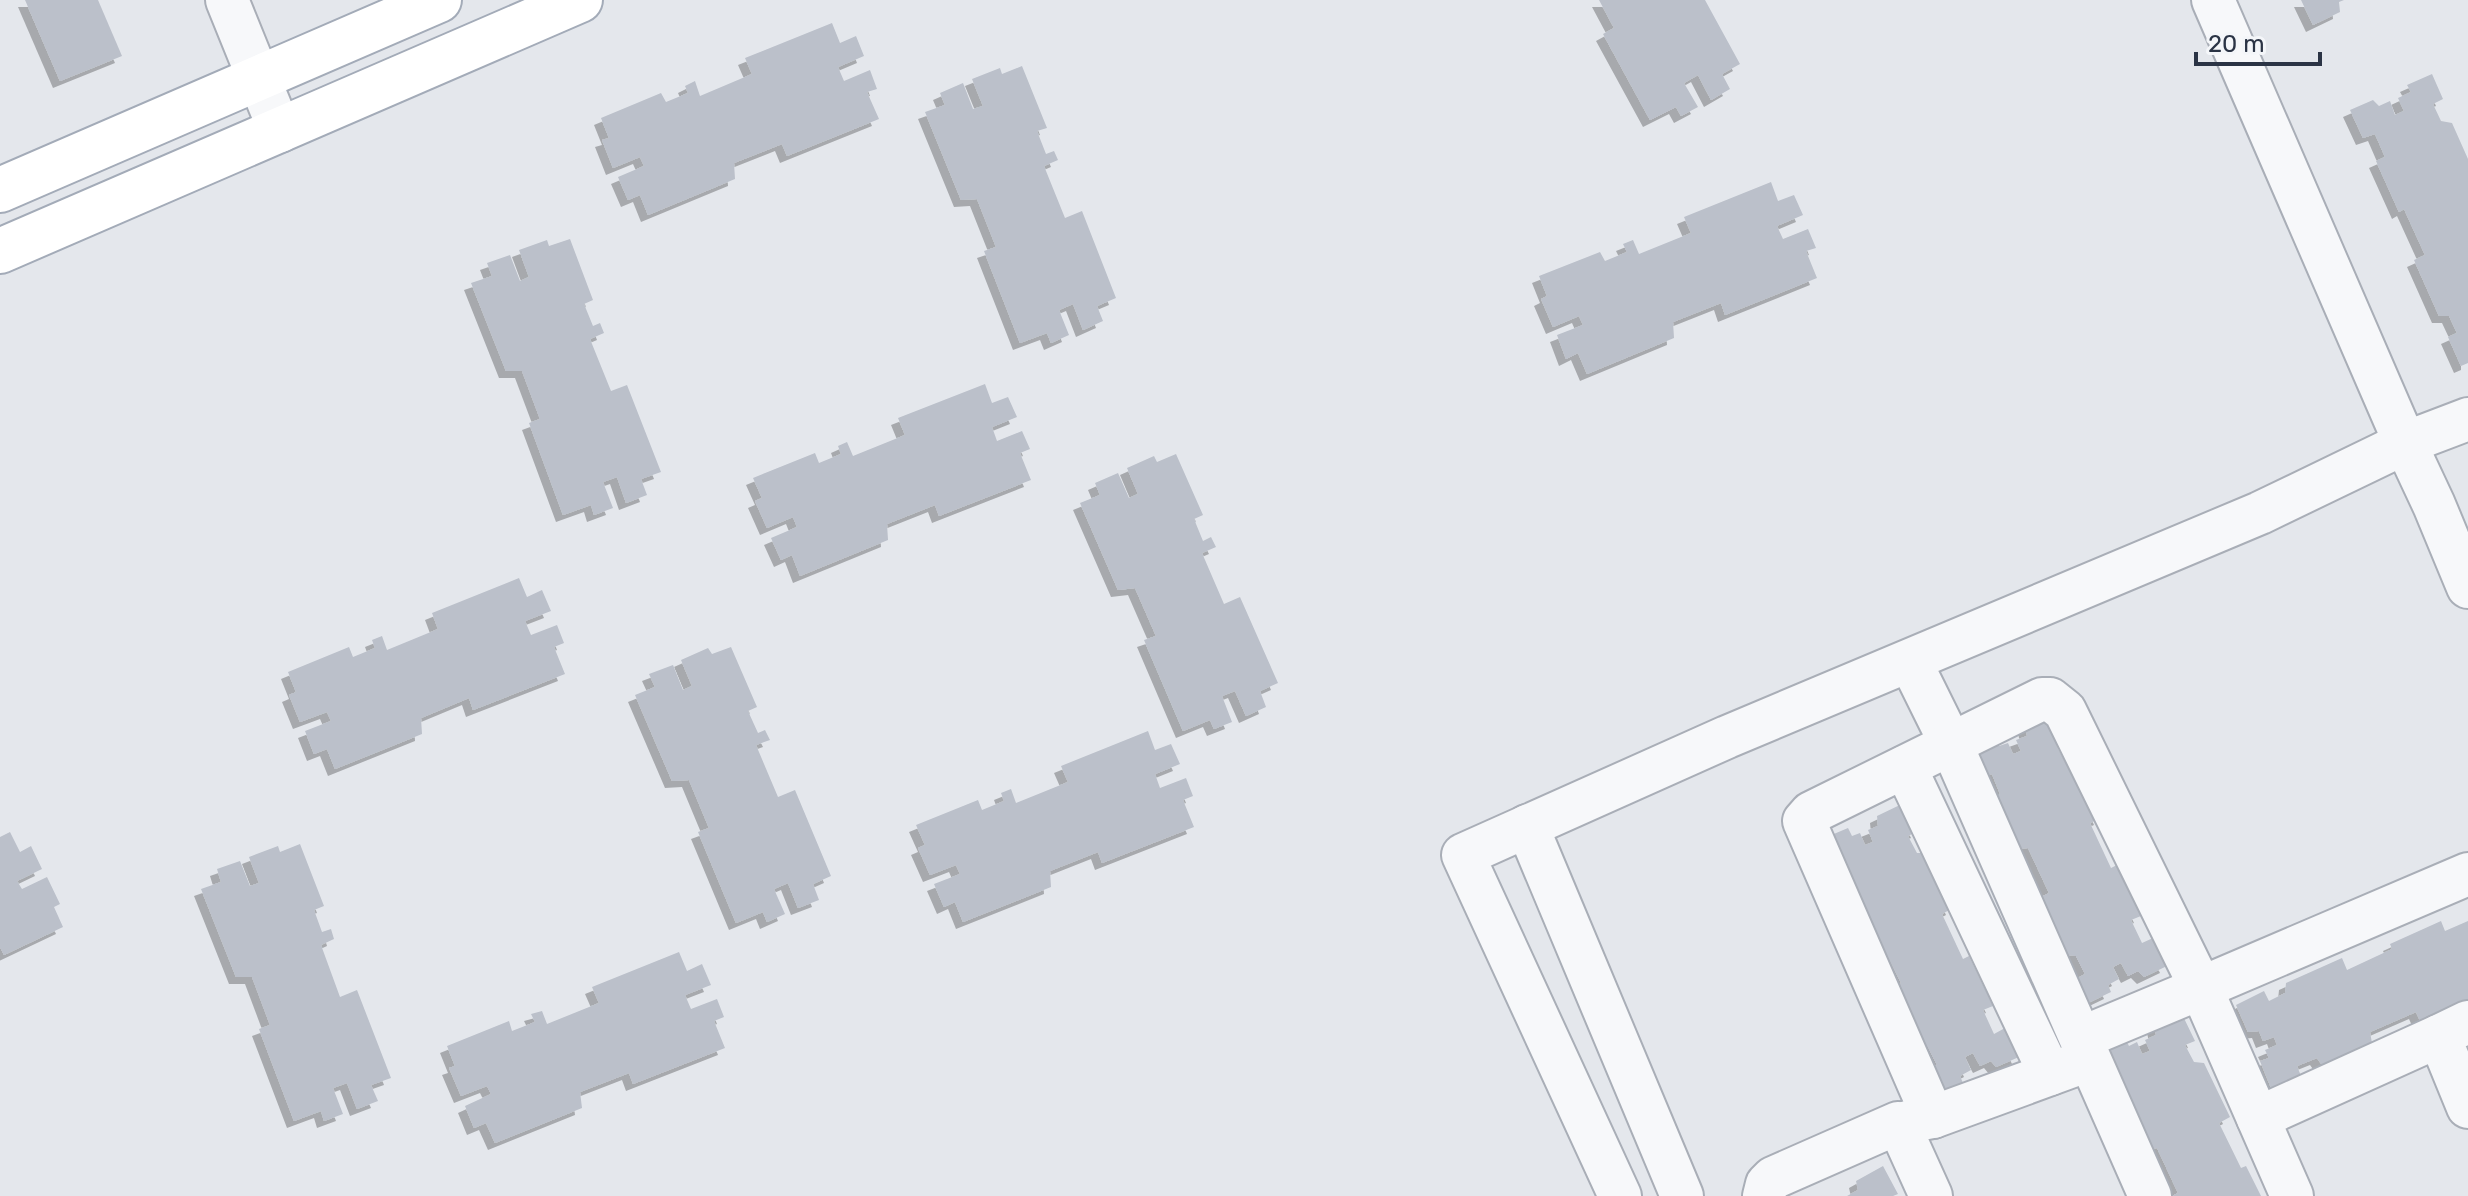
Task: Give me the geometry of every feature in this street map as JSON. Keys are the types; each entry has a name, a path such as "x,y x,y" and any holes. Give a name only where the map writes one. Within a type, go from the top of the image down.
{"main road":[{"path":"0,190 439,0"},
{"path":"0,251 580,0"}],"street":[{"path":"227,0 280,131"},
{"path":"2213,0 2468,587"},
{"path":"1620,1196 1463,855 1727,737 2260,513 2405,443 2468,419"},
{"path":"1910,661 1951,744 2150,1196"},
{"path":"1931,1196 1916,1120 1804,821 1811,813 2042,699 2050,699 2065,711 2201,988 2292,1196"},
{"path":"1905,767 2050,1074"},
{"path":"1527,826 1682,1196"},
{"path":"1764,1196 1767,1184 1773,1178 1916,1120 2050,1074 2086,1048 2201,988 2468,874"},
{"path":"2258,1118 2454,1029 2468,1107"}],"building":[{"path":"25,0 98,0 122,56 60,81"},
{"path":"1599,0 1705,0 1740,64 1722,74 1730,89 1711,100 1698,75 1684,83 1698,107 1681,116 1676,107 1650,120 1603,34 1614,28"},
{"path":"2301,0 2344,0 2339,2 2340,12 2313,25"},
{"path":"832,23 840,43 856,36 864,56 838,67 844,81 870,70 877,89 867,92 879,119 787,156 782,144 734,163 735,179 648,215 640,195 628,200 618,177 644,166 640,157 613,168 602,140 609,138 601,118 661,93 666,102 688,93 685,86 695,81 700,96 752,74 745,58"},
{"path":"1022,66 1047,128 1037,131 1046,154 1054,151 1058,160 1044,166 1065,218 1082,211 1116,298 1097,306 1103,321 1083,330 1073,304 1059,310 1069,335 1051,343 1047,333 1020,343 984,251 996,247 977,199 961,200 925,112 945,105 940,93 963,83 973,109 983,106 972,79 1000,68 1002,74"},
{"path":"2432,74 2443,99 2433,104 2441,121 2452,123 2468,159 2468,363 2461,366 2448,337 2457,333 2449,316 2439,316 2414,260 2425,255 2404,209 2399,212 2376,161 2385,157 2375,134 2363,138 2350,110 2373,100 2379,106 2390,101 2395,115 2404,111 2398,98 2411,92 2407,85"},
{"path":"1771,182 1778,201 1794,195 1803,215 1777,226 1783,239 1808,229 1816,248 1806,251 1817,278 1725,315 1721,303 1673,322 1674,338 1587,374 1578,353 1566,359 1557,335 1583,325 1579,316 1553,327 1541,299 1547,296 1539,276 1600,252 1605,261 1627,252 1623,244 1633,240 1639,254 1691,233 1684,217"},
{"path":"570,239 593,300 584,304 593,326 600,323 604,333 590,339 611,391 627,385 661,472 641,479 647,495 626,503 617,477 603,482 613,508 594,515 591,505 563,515 529,423 540,419 522,371 506,371 471,283 492,276 487,263 510,255 520,281 529,277 519,250 547,240 549,246"},
{"path":"985,384 992,403 1008,397 1017,417 992,427 997,441 1022,431 1030,449 1020,453 1031,480 939,516 935,505 887,524 888,540 800,576 792,555 781,560 771,538 797,527 793,517 767,528 755,501 762,498 753,478 815,453 819,463 841,454 838,446 847,442 853,456 905,435 898,418"},
{"path":"1176,454 1203,515 1194,519 1203,541 1211,537 1216,547 1202,553 1224,604 1240,597 1278,683 1260,691 1266,707 1246,716 1235,691 1222,696 1232,722 1214,729 1210,720 1183,731 1144,640 1156,636 1135,588 1118,590 1080,503 1100,495 1095,483 1118,473 1129,498 1138,494 1127,468 1154,456 1157,462"},
{"path":"519,578 527,597 542,590 551,611 525,621 531,635 557,625 564,643 554,647 565,674 473,710 469,698 421,718 422,734 335,769 327,749 314,754 305,731 331,721 327,712 300,722 289,695 296,692 288,672 349,647 353,657 375,648 372,640 382,636 387,650 438,629 432,613"},
{"path":"731,647 757,707 748,711 758,733 765,730 770,740 756,745 778,797 795,790 831,876 813,884 819,900 798,908 788,883 774,889 785,914 767,922 763,912 736,923 698,832 709,828 689,780 672,781 635,695 655,687 649,674 673,665 683,690 692,686 681,660 708,648 712,654"},
{"path":"2052,713 2065,741 2056,745 2065,762 2075,762 2101,818 2090,823 2111,868 2117,865 2141,916 2131,920 2142,943 2153,938 2167,966 2144,977 2138,971 2128,976 2121,963 2113,967 2119,979 2108,985 2111,992 2086,1004 2074,980 2085,974 2076,956 2065,955 2039,898 2049,893 2028,848 2017,849 1994,799 2000,794 1992,774 1982,779 1970,748 1996,738 1999,746 2008,743 2013,754 2021,751 2016,740 2027,736 2025,726"},
{"path":"1148,731 1155,750 1171,744 1180,764 1155,774 1160,788 1186,778 1193,796 1183,800 1194,827 1102,863 1098,852 1050,871 1051,887 963,922 955,902 944,907 934,884 960,874 956,865 930,875 918,848 925,845 916,825 978,800 982,810 1004,801 1001,793 1011,789 1016,803 1068,782 1061,766"},
{"path":"1904,803 1918,831 1908,836 1917,853 1927,853 1953,908 1942,914 1963,959 1969,956 1993,1006 1983,1010 1994,1034 2005,1028 2019,1057 1996,1067 1991,1061 1980,1066 1973,1053 1965,1057 1971,1070 1960,1076 1963,1083 1938,1095 1926,1070 1937,1065 1928,1047 1918,1046 1891,988 1901,983 1879,938 1870,940 1822,839 1848,828 1852,836 1860,833 1865,845 1873,842 1868,830 1878,826 1877,816"},
{"path":"10,832 20,852 31,846 42,869 17,881 22,889 47,877 60,904 54,907 63,927 4,955 0,947 0,837"},
{"path":"300,844 324,906 314,910 322,932 331,929 334,939 321,945 340,997 357,990 391,1078 371,1085 378,1101 357,1109 347,1083 333,1088 343,1114 324,1121 321,1111 294,1121 259,1029 270,1025 252,977 236,977 201,889 221,882 217,869 240,861 250,886 259,883 249,857 278,846 280,852"},
{"path":"2441,921 2445,931 2468,921 2468,1002 2421,1023 2416,1012 2370,1032 2372,1043 2322,1065 2317,1058 2297,1066 2301,1076 2271,1088 2260,1061 2269,1058 2265,1050 2277,1045 2274,1037 2263,1041 2259,1031 2248,1032 2236,1005 2264,991 2269,1001 2285,993 2286,983 2342,958 2347,970 2392,949 2390,944"},
{"path":"679,952 687,971 702,964 711,985 685,995 691,1009 717,999 724,1017 714,1021 725,1048 633,1084 629,1073 580,1092 582,1108 495,1143 486,1123 474,1128 465,1106 491,1094 487,1086 461,1096 449,1068 455,1066 447,1046 509,1021 512,1031 535,1022 531,1014 542,1011 547,1024 599,1003 592,987"},
{"path":"2181,1012 2195,1041 2185,1045 2194,1062 2204,1063 2230,1117 2219,1123 2241,1168 2246,1166 2261,1196 2172,1196 2178,1193 2157,1148 2147,1150 2123,1099 2129,1094 2121,1074 2111,1079 2099,1048 2125,1038 2129,1046 2137,1042 2142,1054 2150,1051 2145,1040 2156,1035 2154,1026"},
{"path":"1883,1166 1898,1194 1847,1196 1858,1190 1856,1181"}]}
